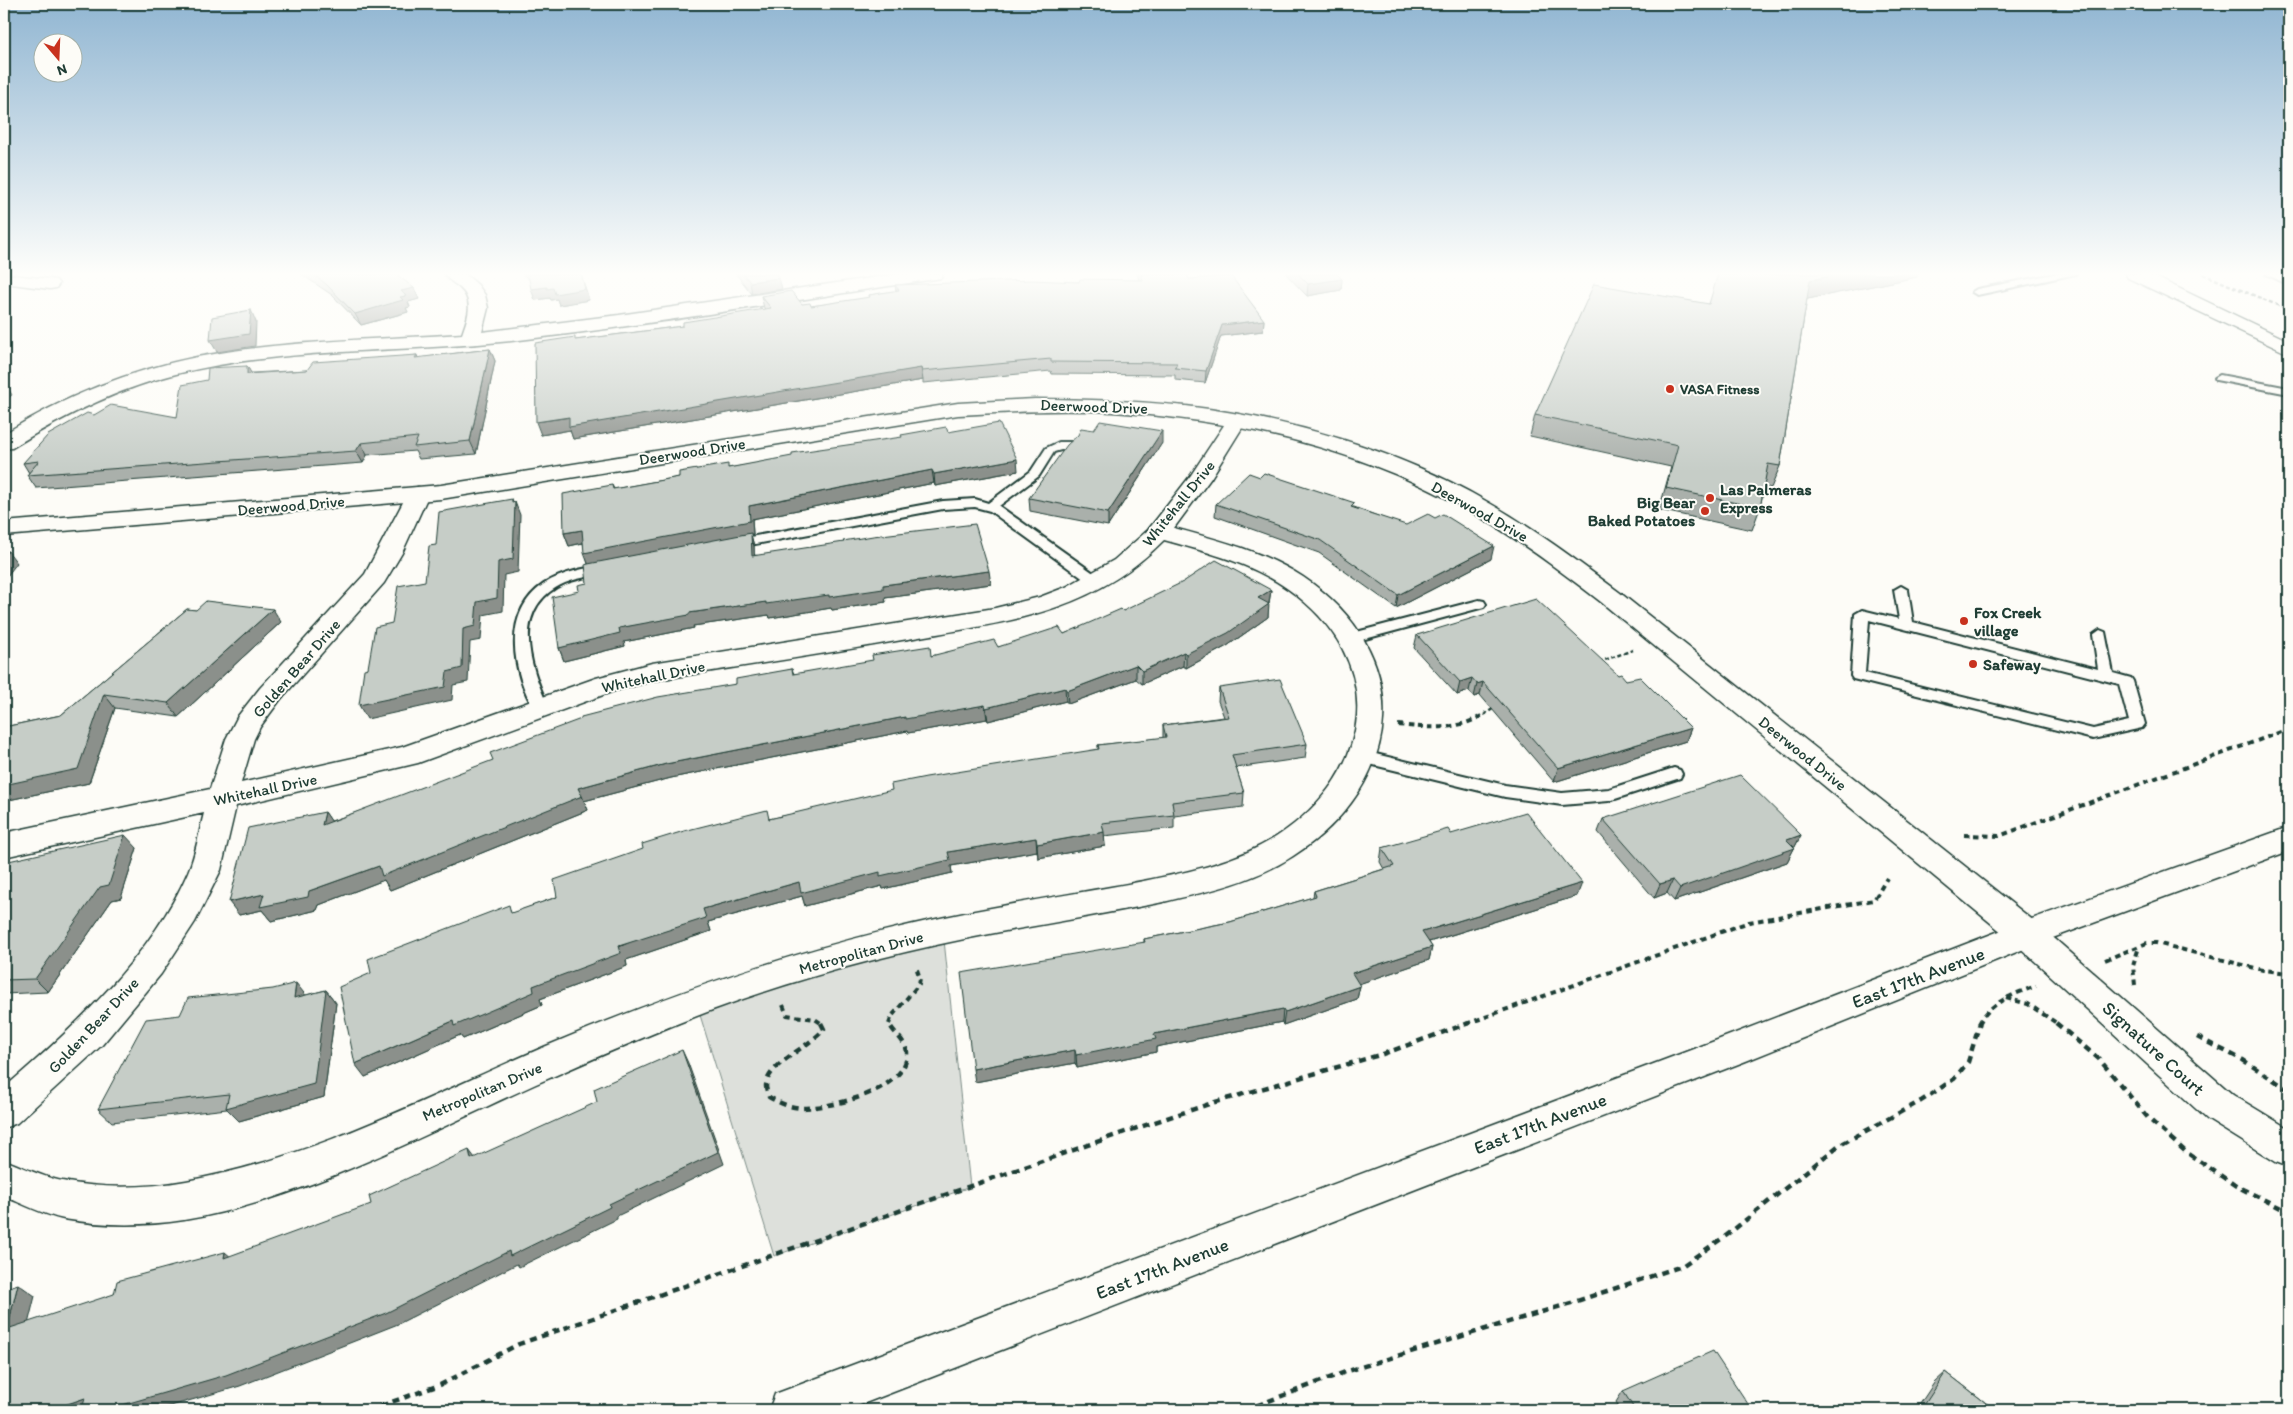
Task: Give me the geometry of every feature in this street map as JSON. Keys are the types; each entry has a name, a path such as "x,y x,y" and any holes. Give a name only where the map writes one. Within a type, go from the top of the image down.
{"street":[{"path":"4,443 50,414 97,393 141,378 201,362 261,354 456,340"},
{"path":"2272,340 2289,348"},
{"name":"Deerwood Drive","path":"4,529 418,494 514,481 958,409 1036,404 1104,404 1169,409 1237,420 1337,445 1386,463 1468,502 1540,545 1662,640 2027,934"},
{"name":"Whitehall Drive","path":"4,845 408,756 606,684 652,672 1016,612 1057,599 1096,582 1124,564 1159,532 1216,455 1237,420"},
{"name":"Golden Bear Drive","path":"4,1111 90,1034 149,964 167,938 184,912 205,870 222,798 240,738 248,723 270,694 375,578 382,568 418,494"},
{"name":"Metropolitan Drive","path":"4,1178 20,1187 53,1198 112,1206 170,1203 213,1195 304,1167 614,1034 743,985 836,957 950,929 1172,888 1235,871 1286,846 1316,822 1341,796 1363,757 1372,722 1372,693 1367,672 1350,638 1337,621 1310,593 1273,569 1230,551 1159,532"},
{"name":"East 17th Avenue","path":"792,1410 1733,1050 2027,934 2289,839"},
{"name":"Signature Court","path":"2027,934 2220,1107 2289,1149"}],"lane":[{"path":"2220,378 2289,390"},
{"path":"992,506 1030,478 1050,450 1059,446 1071,446"},
{"path":"719,547 935,506 976,503 992,506 1096,582"},
{"path":"541,708 532,689 523,652 521,627 523,618 536,598 547,587 576,575 616,566"},
{"path":"1901,590 1907,625"},
{"path":"1350,638 1479,604"},
{"path":"1862,614 1907,625 2126,680 2137,724 2093,734 1858,676 1862,614"},
{"path":"2100,635 2106,675"},
{"path":"1363,757 1505,791 1562,798 1609,795 1674,774"}],"path":[{"path":"1593,666 1600,661 1662,640"},
{"path":"1372,722 1427,728 1450,728 1472,722 1499,705"},
{"path":"1964,835 1999,836 2289,729"},
{"path":"369,1410 440,1384 519,1344 1125,1132 1212,1104 1383,1054 1749,922 1874,900 1888,878"},
{"path":"2162,944 2263,970 2289,973"},
{"path":"2139,947 2134,956 2131,977 2135,986 2142,991"},
{"path":"782,999 787,1015 815,1019 822,1024 824,1029 816,1039 772,1071 766,1083 769,1097 775,1102 791,1106 847,1102 866,1096 884,1085 903,1067 907,1054 906,1046 889,1023 892,1016 919,984 920,978 913,962"},
{"path":"1245,1410 1287,1392 1348,1371 1599,1294 1691,1261 1838,1146 1860,1131 1919,1102 1947,1085 1970,1059 1981,1019 2005,998 2029,1004 2082,1044 2104,1064 2137,1108 2204,1165 2245,1191 2289,1212"},
{"path":"2190,1033 2215,1048 2243,1060 2289,1090"}],"shaded area":[{"path":"943,931 970,1187 774,1256 696,1002"}],"building":[{"path":"555,340 1217,340 1206,371 1175,368 1177,363 1051,362 1051,359 922,371 921,368 569,427 569,417 536,422 535,343"},
{"name":"VASA Fitness","path":"1569,340 1800,340 1780,466 1768,464 1760,508 1666,488 1678,445 1535,415"},
{"path":"490,349 470,441 414,447 418,437 361,443 356,451 27,475 39,461 23,463 48,435 87,413 94,415 111,405 177,417 182,385 207,380 208,368 247,366 247,374 307,370 313,362 417,355 415,358"},
{"path":"1100,421 1162,431 1108,513 1029,498 1067,445 1078,435 1081,428 1094,430"},
{"path":"999,423 1017,459 934,474 932,470 749,506 750,521 584,553 582,530 564,533 563,494 612,485 613,489 679,477 679,472 728,464 728,468 792,456 792,453 902,437 901,435 946,427 948,432"},
{"path":"1249,473 1260,477 1264,473 1355,503 1351,507 1406,525 1428,514 1435,518 1443,514 1494,546 1398,595 1320,540 1216,504"},
{"path":"512,499 512,503 515,502 513,559 498,562 497,598 477,602 475,626 463,629 462,668 447,672 445,687 359,705 364,669 368,668 375,627 392,623 398,586 425,581 429,546 436,545 439,512"},
{"path":"975,524 989,571 883,585 883,589 829,597 829,595 766,604 766,602 689,613 689,615 619,628 620,633 559,648 552,597 579,591 578,585 587,583 585,565 588,564 751,533 752,556 873,536"},
{"path":"1216,560 1271,590 1258,598 1269,604 1228,633 1186,654 1184,652 1142,671 1136,665 1067,691 1065,688 986,708 985,705 905,719 905,717 666,764 578,788 582,796 382,876 379,866 309,891 308,897 260,907 264,894 229,902 248,828 325,812 322,825 493,760 490,753 581,719 581,717 658,697 736,684 736,679 792,669 793,674 873,660 872,655 930,646 931,656 994,640 998,647 1059,627 1064,634 1121,609 1123,611 1183,582"},
{"path":"1536,599 1618,675 1621,674 1626,680 1640,677 1691,728 1558,768 1483,682 1477,684 1472,678 1460,682 1417,635"},
{"path":"206,601 273,609 168,703 104,694 78,769 4,785 4,727 61,715 187,609 196,610"},
{"path":"1280,679 1307,744 1232,755 1244,793 1172,802 1174,815 1102,823 1104,832 1037,844 1036,838 948,852 950,860 880,876 880,872 801,893 799,882 703,909 706,918 619,946 621,953 533,986 534,992 454,1026 453,1021 355,1064 339,987 371,973 368,959 509,905 511,913 557,897 554,880 643,849 642,844 684,831 767,810 769,819 892,790 891,784 1099,749 1098,745 1166,737 1163,725 1229,717 1219,688"},
{"path":"1740,775 1801,835 1787,840 1795,848 1680,888 1673,880 1660,884 1603,819"},
{"path":"1526,812 1582,883 1422,932 1432,947 1352,973 1360,986 1285,1012 1283,1009 1154,1034 1156,1039 1076,1055 1075,1050 973,1069 961,973 1145,942 1144,939 1230,922 1316,896 1314,891 1394,866 1382,848 1448,829 1451,834"},
{"path":"125,835 109,885 100,887 35,979 4,980 4,862"},
{"path":"296,983 294,998 326,990 314,1084 226,1108 229,1094 98,1109 146,1019 180,1015 188,998 273,989"},
{"path":"682,1050 718,1152 609,1204 610,1207 510,1256 509,1251 386,1313 226,1375 105,1410 82,1410 85,1398 50,1410 4,1410 4,1289 18,1284 7,1329 114,1294 117,1281 225,1252 224,1258 371,1204 369,1196 469,1150 471,1159 597,1102 594,1089"},
{"path":"1713,1351 1752,1410 1635,1410 1623,1391"},
{"path":"1946,1372 1995,1410 1921,1410"}],"place":[{"name":"VASA Fitness","path":"1670,389"},
{"name":"Las Palmeras Express","path":"1710,498"},
{"name":"Big Bear Baked Potatoes","path":"1705,511"},
{"name":"Fox Creek village","path":"1964,621"},
{"name":"Safeway","path":"1973,664"}]}
